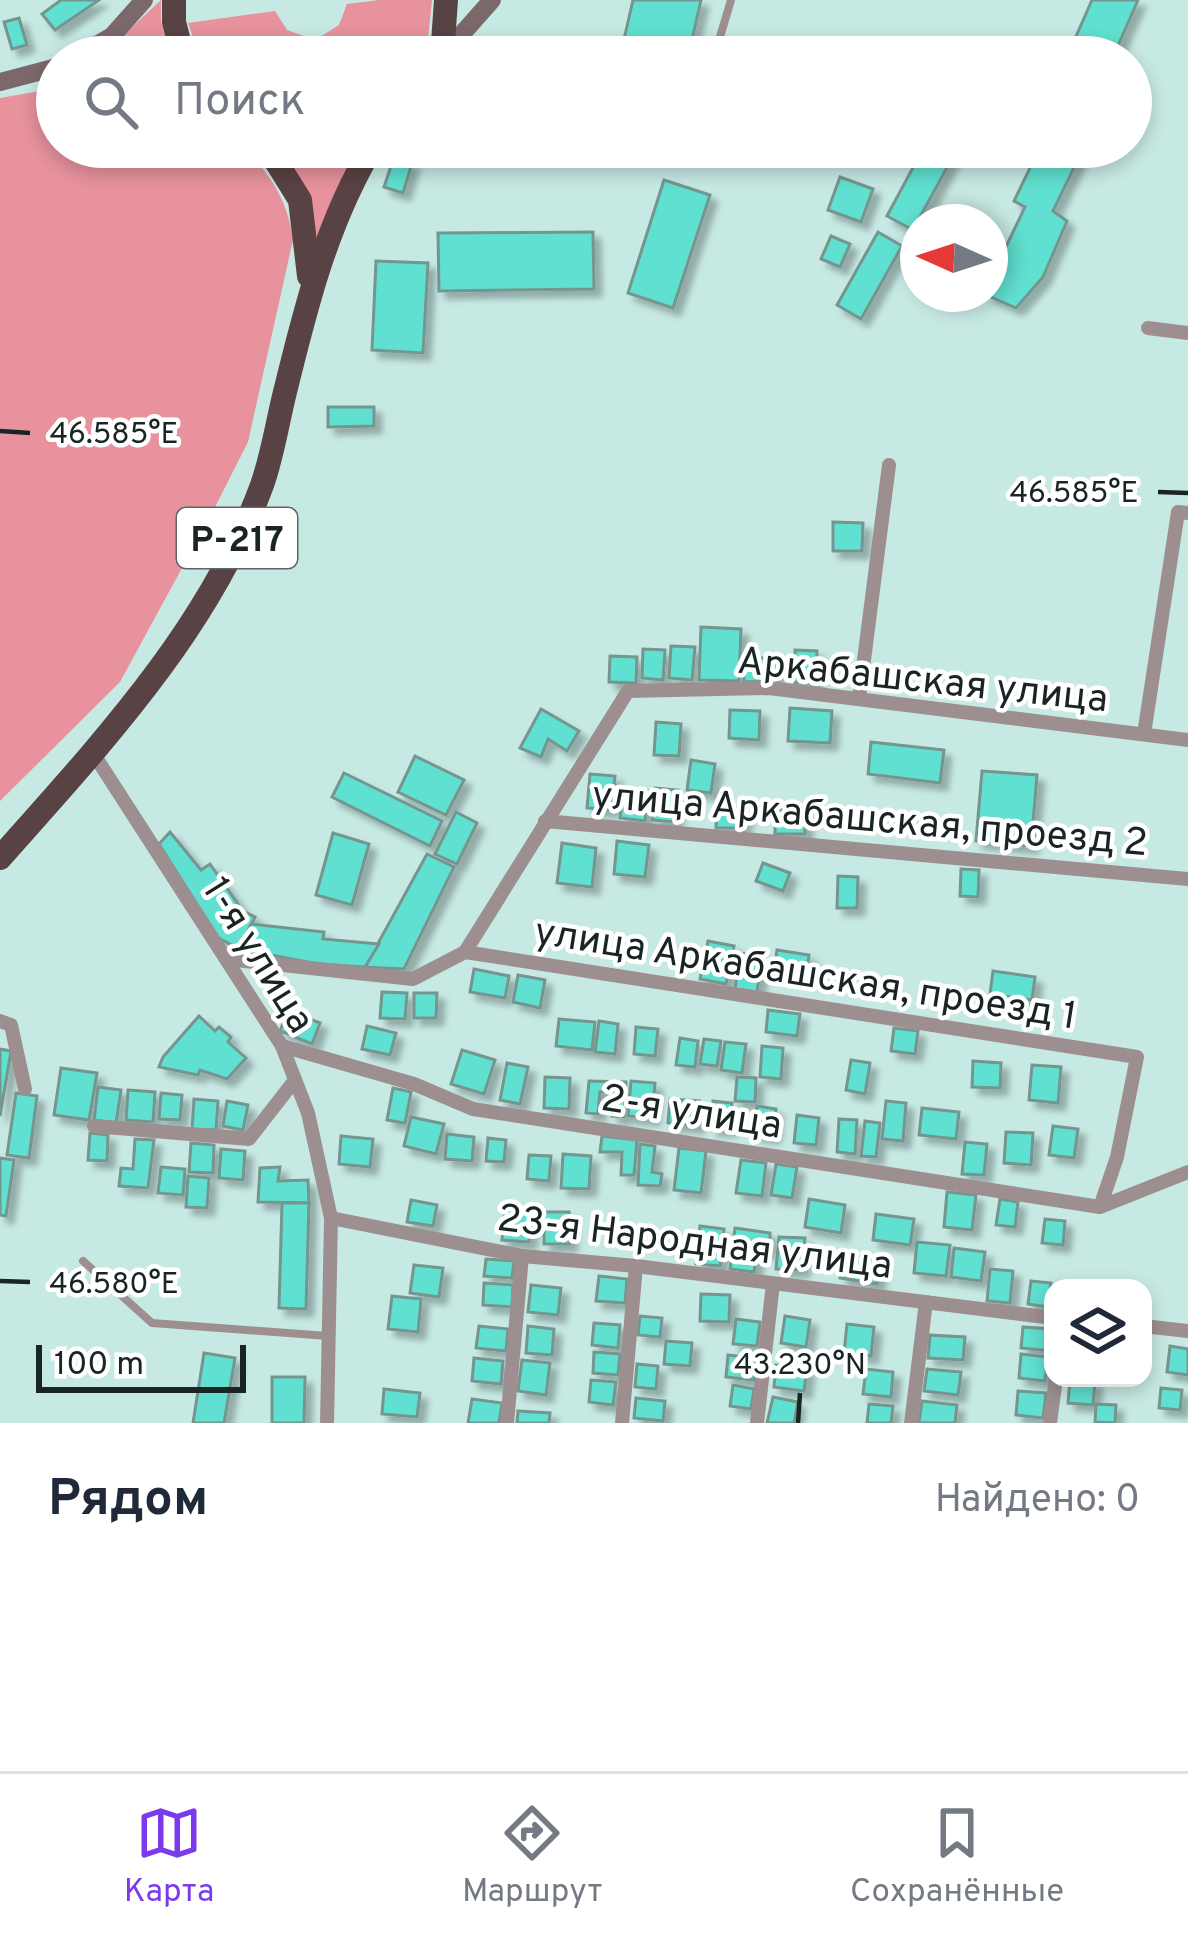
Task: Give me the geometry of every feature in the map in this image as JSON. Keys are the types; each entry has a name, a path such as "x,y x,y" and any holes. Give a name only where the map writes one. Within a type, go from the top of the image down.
{"highway":[{"path":"174,0 178,36"},
{"path":"445,36 446,0"},
{"name":"Р-217","path":"280,168 300,200 310,291"},
{"name":"Р-217","path":"0,859 152,682 218,578 262,484 310,291 347,188 359,168"}],"main road":[{"path":"112,36 144,0"},
{"path":"461,36 492,0"},
{"path":"0,82 36,74"}],"street":[{"path":"1148,328 1188,333"},
{"path":"859,699 889,464"},
{"path":"1144,734 1178,512 1188,513"},
{"name":"Аркабашская улица","path":"465,952 628,691 770,688 1188,740"},
{"name":"1-я улица","path":"93,753 283,1046 295,1080 324,1171 331,1218 327,1423"},
{"name":"улица Аркабашская, проезд 2","path":"545,821 1188,879"},
{"path":"226,959 413,979 465,952"},
{"name":"улица Аркабашская, проезд 1","path":"465,952 1136,1057 1118,1157 1100,1207"},
{"path":"0,1021 11,1025 25,1088"},
{"name":"2-я улица","path":"283,1046 414,1084 472,1109 1100,1207"},
{"path":"94,1126 249,1139 295,1080"},
{"path":"1100,1207 1188,1172"},
{"name":"23-я Народная улица","path":"331,1218 522,1256 1044,1317"},
{"path":"507,1423 522,1256"},
{"path":"622,1423 635,1266"},
{"path":"757,1423 772,1284"},
{"path":"911,1423 926,1302"},
{"path":"1152,1327 1188,1330"},
{"path":"1050,1423 1054,1387"}],"lane":[{"path":"720,36 731,0"},
{"path":"83,1262 152,1323 329,1336"}],"shaded area":[{"path":"161,0 165,36 122,36"},
{"path":"432,0 428,36 322,36 339,25 347,4"},
{"path":"275,11 287,30 304,36 193,36 188,23"},
{"path":"36,92 36,168 262,168 287,213 293,240 248,442 213,511 120,682 0,801 0,98"},
{"path":"289,168 347,168 318,243 307,197"}],"building":[{"path":"61,0 99,0 55,30 42,14"},
{"path":"633,0 701,0 693,36 625,36"},
{"path":"1092,0 1138,0 1122,36 1076,36"},
{"path":"19,18 27,45 12,49 4,22"},
{"path":"390,168 410,168 403,193 384,187"},
{"path":"913,168 947,168 927,204 900,204 900,223 887,216"},
{"path":"1030,168 1074,168 1053,211 1067,221 1043,277 1016,308 1008,304 1008,242 1025,207 1014,201"},
{"path":"840,177 873,189 861,222 828,210"},
{"path":"664,180 710,195 673,308 628,293"},
{"path":"593,232 594,289 439,291 438,233"},
{"path":"878,232 900,245 861,319 837,305"},
{"path":"831,236 850,244 840,267 821,259"},
{"path":"376,261 428,263 423,353 372,350"},
{"path":"328,407 374,407 374,426 328,427"},
{"path":"833,522 863,523 862,551 833,551"},
{"path":"701,627 741,629 739,681 699,680"},
{"path":"671,646 695,647 692,680 669,678"},
{"path":"643,649 665,650 663,680 642,678"},
{"path":"795,650 817,651 816,683 795,683"},
{"path":"610,656 637,657 636,683 609,682"},
{"path":"744,658 776,658 777,681 744,682"},
{"path":"790,708 832,711 830,743 788,741"},
{"path":"541,709 579,731 567,751 548,739 541,757 520,748"},
{"path":"730,710 760,711 759,740 729,738"},
{"path":"656,722 681,724 679,756 654,755"},
{"path":"871,742 944,750 940,783 868,774"},
{"path":"415,756 464,780 446,815 398,792"},
{"path":"691,760 715,764 711,793 687,790"},
{"path":"982,771 1037,775 1031,846 976,841"},
{"path":"344,773 442,821 430,846 332,797"},
{"path":"590,774 615,776 612,810 587,808"},
{"path":"623,788 649,791 645,821 620,818"},
{"path":"655,788 678,790 675,822 652,820"},
{"path":"717,807 744,808 744,828 716,828"},
{"path":"775,810 805,810 805,834 775,834"},
{"path":"456,812 477,823 457,864 435,854"},
{"path":"170,832 201,870 210,864 243,911 255,917 240,949 218,938 159,844"},
{"path":"333,833 369,844 352,905 316,895"},
{"path":"617,841 649,845 645,877 614,874"},
{"path":"562,843 596,848 592,887 557,883"},
{"path":"427,854 454,867 404,969 365,967"},
{"path":"763,863 790,873 783,891 756,881"},
{"path":"961,869 979,870 978,897 960,896"},
{"path":"838,876 858,877 857,908 837,908"},
{"path":"251,924 324,932 323,939 379,944 365,967 318,964 240,949"},
{"path":"708,941 734,946 726,984 700,979"},
{"path":"777,950 809,955 806,976 774,971"},
{"path":"740,953 762,956 757,992 735,989"},
{"path":"474,969 509,976 505,998 470,992"},
{"path":"993,971 1035,977 1032,1000 990,994"},
{"path":"518,975 545,980 540,1008 513,1002"},
{"path":"382,992 407,993 405,1019 380,1018"},
{"path":"414,993 437,993 436,1018 414,1018"},
{"path":"768,1010 800,1014 797,1036 766,1032"},
{"path":"288,1011 320,1023 312,1044 280,1031"},
{"path":"199,1016 215,1031 219,1027 231,1037 228,1042 246,1058 227,1079 200,1070 198,1075 159,1067"},
{"path":"559,1019 595,1022 592,1050 556,1046"},
{"path":"599,1021 618,1024 615,1054 595,1052"},
{"path":"367,1026 396,1033 390,1055 362,1049"},
{"path":"636,1027 658,1029 655,1056 634,1054"},
{"path":"894,1028 918,1031 915,1054 891,1051"},
{"path":"680,1038 698,1041 695,1067 676,1065"},
{"path":"704,1039 721,1041 717,1066 700,1064"},
{"path":"725,1042 746,1044 742,1073 721,1070"},
{"path":"762,1046 783,1048 781,1079 760,1077"},
{"path":"0,1049 11,1051 0,1116"},
{"path":"462,1050 495,1060 484,1094 451,1084"},
{"path":"851,1060 870,1063 865,1094 846,1090"},
{"path":"973,1061 1001,1063 1000,1088 972,1087"},
{"path":"507,1063 528,1067 520,1104 500,1100"},
{"path":"1032,1065 1061,1067 1058,1103 1029,1100"},
{"path":"61,1068 97,1073 89,1120 54,1115"},
{"path":"545,1077 570,1078 569,1109 544,1108"},
{"path":"737,1077 756,1078 755,1102 735,1101"},
{"path":"589,1081 626,1082 624,1117 612,1116 612,1091 600,1092 598,1114 586,1113"},
{"path":"631,1081 655,1083 652,1118 628,1116"},
{"path":"98,1087 121,1090 116,1123 94,1120"},
{"path":"393,1088 411,1092 405,1123 387,1120"},
{"path":"128,1090 155,1092 153,1122 126,1120"},
{"path":"16,1093 37,1096 29,1158 7,1155"},
{"path":"161,1093 182,1095 180,1120 159,1119"},
{"path":"194,1099 218,1101 216,1130 192,1129"},
{"path":"670,1099 699,1101 697,1126 668,1123"},
{"path":"227,1101 248,1105 243,1130 223,1126"},
{"path":"713,1101 732,1103 729,1129 711,1128"},
{"path":"886,1101 906,1103 903,1141 882,1139"},
{"path":"757,1106 776,1109 773,1136 754,1134"},
{"path":"922,1108 959,1112 956,1139 919,1135"},
{"path":"797,1115 819,1118 816,1145 794,1143"},
{"path":"411,1117 444,1124 436,1154 404,1146"},
{"path":"839,1119 857,1120 855,1154 837,1152"},
{"path":"865,1121 880,1123 876,1157 861,1156"},
{"path":"1053,1126 1078,1129 1074,1158 1049,1155"},
{"path":"1006,1132 1033,1133 1031,1165 1004,1163"},
{"path":"90,1133 108,1135 107,1161 88,1160"},
{"path":"447,1134 474,1137 472,1161 445,1159"},
{"path":"341,1136 373,1139 370,1167 339,1164"},
{"path":"602,1136 637,1140 634,1175 621,1175 622,1152 600,1152"},
{"path":"488,1138 506,1140 504,1162 486,1161"},
{"path":"135,1139 154,1140 148,1188 119,1186 121,1168 133,1169"},
{"path":"965,1142 987,1144 984,1175 962,1174"},
{"path":"191,1143 214,1145 213,1173 189,1172"},
{"path":"640,1144 655,1146 652,1172 662,1174 660,1186 638,1185"},
{"path":"679,1148 706,1151 701,1193 674,1190"},
{"path":"221,1149 245,1151 243,1180 219,1178"},
{"path":"563,1154 591,1156 589,1189 561,1188"},
{"path":"529,1155 551,1156 549,1181 527,1179"},
{"path":"0,1158 14,1160 6,1216 0,1215"},
{"path":"741,1160 766,1163 762,1196 736,1193"},
{"path":"776,1164 797,1167 792,1198 771,1195"},
{"path":"161,1167 185,1169 183,1195 158,1193"},
{"path":"280,1167 278,1181 308,1180 309,1203 258,1202 260,1168"},
{"path":"188,1176 209,1178 207,1208 186,1207"},
{"path":"947,1192 976,1195 972,1230 944,1227"},
{"path":"809,1199 845,1205 841,1233 805,1227"},
{"path":"1000,1199 1018,1202 1015,1227 996,1225"},
{"path":"411,1200 437,1205 433,1226 407,1222"},
{"path":"282,1203 309,1203 306,1309 279,1308"},
{"path":"505,1207 532,1209 529,1242 502,1240"},
{"path":"544,1212 569,1212 570,1244 544,1244"},
{"path":"876,1214 914,1219 910,1245 873,1240"},
{"path":"1045,1219 1065,1221 1063,1245 1042,1243"},
{"path":"700,1226 724,1229 720,1266 696,1264"},
{"path":"735,1228 770,1233 770,1252 757,1251 754,1272 730,1269"},
{"path":"779,1237 805,1238 802,1270 776,1269"},
{"path":"917,1242 950,1245 946,1276 914,1273"},
{"path":"954,1248 985,1252 981,1281 951,1277"},
{"path":"844,1254 881,1260 877,1284 840,1278"},
{"path":"486,1259 514,1261 512,1278 484,1276"},
{"path":"414,1265 443,1268 439,1297 410,1293"},
{"path":"990,1269 1013,1271 1010,1303 987,1301"},
{"path":"599,1276 627,1279 625,1303 596,1301"},
{"path":"1031,1281 1044,1282 1044,1306 1028,1304"},
{"path":"484,1283 513,1285 512,1307 483,1305"},
{"path":"531,1285 561,1288 558,1315 528,1312"},
{"path":"701,1294 730,1295 729,1322 700,1321"},
{"path":"392,1296 421,1299 418,1332 388,1329"},
{"path":"640,1316 662,1318 660,1337 638,1335"},
{"path":"785,1316 810,1320 806,1347 781,1343"},
{"path":"736,1319 760,1322 757,1346 733,1344"},
{"path":"594,1323 620,1325 618,1348 592,1345"},
{"path":"847,1324 874,1327 871,1356 844,1353"},
{"path":"479,1326 508,1329 506,1351 476,1348"},
{"path":"528,1326 554,1329 552,1355 526,1353"},
{"path":"1023,1327 1044,1328 1044,1350 1021,1348"},
{"path":"930,1335 965,1337 963,1360 928,1358"},
{"path":"666,1341 692,1343 690,1366 664,1364"},
{"path":"1170,1346 1188,1349 1188,1375 1167,1372"},
{"path":"594,1352 620,1354 618,1375 593,1373"},
{"path":"204,1353 235,1358 224,1423 193,1423"},
{"path":"1021,1354 1044,1357 1044,1381 1019,1378"},
{"path":"728,1355 756,1358 754,1380 726,1377"},
{"path":"474,1358 503,1361 501,1384 472,1381"},
{"path":"522,1360 550,1363 546,1395 518,1391"},
{"path":"637,1364 658,1366 656,1389 635,1387"},
{"path":"776,1365 807,1368 804,1391 774,1387"},
{"path":"866,1369 893,1372 891,1397 863,1394"},
{"path":"927,1369 961,1372 958,1395 924,1391"},
{"path":"272,1377 305,1377 304,1423 272,1423"},
{"path":"591,1380 616,1382 613,1405 589,1402"},
{"path":"733,1385 754,1389 751,1409 730,1406"},
{"path":"1069,1387 1094,1387 1093,1405 1068,1403"},
{"path":"1161,1388 1182,1390 1180,1410 1159,1408"},
{"path":"384,1389 420,1393 417,1417 382,1414"},
{"path":"1018,1391 1046,1393 1043,1418 1016,1415"},
{"path":"773,1397 798,1402 794,1423 767,1423"},
{"path":"636,1398 665,1401 663,1421 634,1418"},
{"path":"472,1399 502,1403 499,1423 468,1423"},
{"path":"922,1401 957,1405 955,1423 919,1423"},
{"path":"869,1404 893,1406 891,1423 867,1423"},
{"path":"1096,1404 1116,1405 1115,1423 1095,1422"},
{"path":"518,1411 550,1413 549,1423 517,1423"}]}
